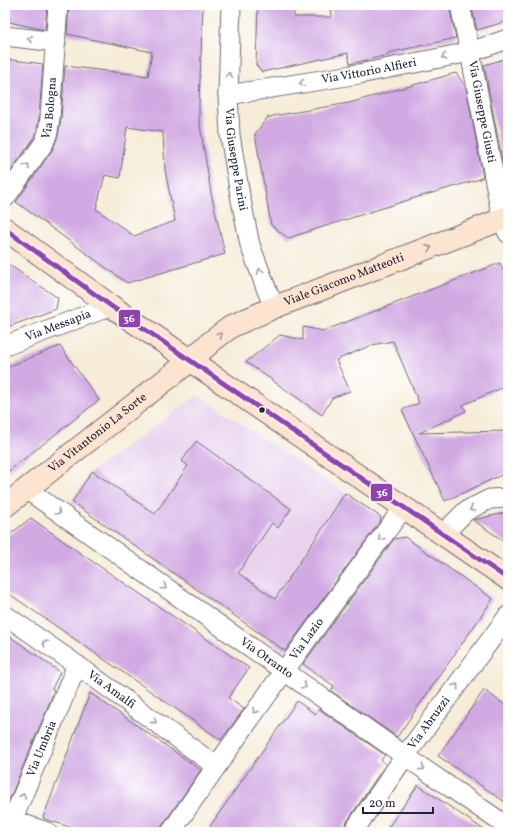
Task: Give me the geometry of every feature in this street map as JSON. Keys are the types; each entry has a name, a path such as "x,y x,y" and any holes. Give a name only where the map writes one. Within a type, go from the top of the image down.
{"street":[{"name":"Via Bologna","path":"5,198 44,143 48,132 58,5"},
{"name":"Via Giuseppe Parini","path":"231,5 228,95 230,135 250,245 268,293 275,307"},
{"name":"Via Giuseppe Giusti","path":"460,5 506,223"},
{"path":"5,36 56,42"},
{"name":"Via Vittorio Alfieri","path":"228,95 359,74 470,52 508,39"},
{"name":"Viale Giacomo Matteotti","path":"191,360 212,341 232,326 275,307 506,223"},
{"path":"5,229 111,306 508,578"},
{"name":"Via Messapia","path":"5,346 111,306"},
{"name":"Via Vitantonio La Sorte","path":"5,506 191,360"},
{"name":"Via Otranto","path":"26,490 508,827"},
{"path":"443,534 466,511 490,499 508,498"},
{"name":"Via Lazio","path":"171,832 284,671 404,507"},
{"name":"Via Amalfi","path":"5,615 78,665 216,766"},
{"name":"Via Abruzzi","path":"353,832 405,756 508,616"},
{"name":"Via Umbria","path":"8,823 78,665"},
{"path":"8,823 47,832"}],"shaded area":[{"path":"198,395 345,493 255,630 72,502 92,471"}],"building":[{"path":"5,5 47,5 45,30 5,21"},
{"path":"69,5 203,5 199,119 211,193 225,254 127,283 16,202 53,149 58,136 61,119 65,66 148,76 152,52 67,34","holes":["127,127 163,132 165,170 175,221 134,236 96,209 105,175 120,178"]},
{"path":"258,5 294,5 294,17 332,17 331,5 449,5 456,38 388,53 388,55 350,64 348,53 262,72 256,65"},
{"path":"471,5 508,5 508,21 477,30"},
{"path":"508,58 508,143 506,143 508,146 508,169 504,170 484,65"},
{"path":"5,59 43,64 37,129 34,138 5,179"},
{"path":"456,73 466,87 483,177 288,238 271,225 255,134 267,118 349,103"},
{"path":"5,262 58,298 56,309 5,328"},
{"path":"500,263 508,283 508,385 463,405 466,411 419,433 508,431 508,472 445,501 402,410 419,403 393,341 372,345 336,360 350,391 332,398 322,415 246,362 280,335 303,340 303,327 323,331"},
{"path":"60,346 99,400 5,474 5,368"},
{"path":"196,441 291,509 278,528 272,523 238,573 275,599 345,493 381,517 381,520 285,651 72,502 92,471 155,514 188,466 182,461"},
{"path":"508,512 508,544 473,520"},
{"path":"31,518 249,668 228,698 244,709 221,740 5,591 5,538"},
{"path":"405,537 493,599 397,737 331,691 334,686 303,664 394,539"},
{"path":"5,633 60,672 52,689 54,690 46,712 6,807 5,807"},
{"path":"484,690 508,707 508,804 438,756"},
{"path":"90,693 201,770 162,826 160,832 84,832 43,818"},
{"path":"297,701 315,714 319,709 385,755 381,760 386,764 344,826 342,832 206,832"},
{"path":"418,785 487,832 385,832"}],"transit line":[{"name":"36","path":"5,229 111,306 508,579"}]}
